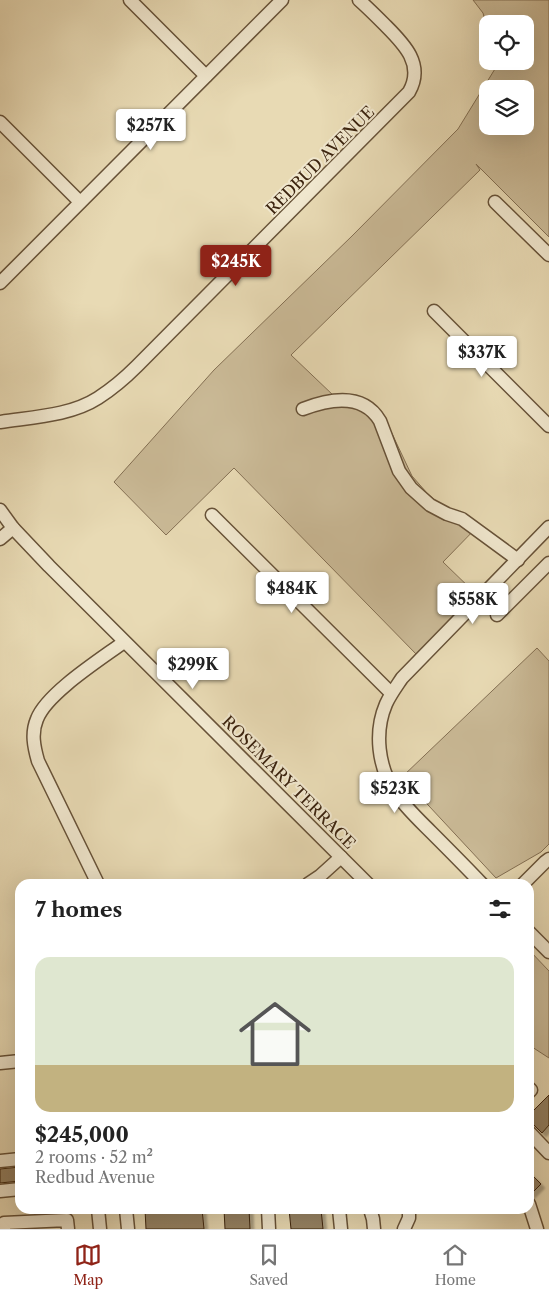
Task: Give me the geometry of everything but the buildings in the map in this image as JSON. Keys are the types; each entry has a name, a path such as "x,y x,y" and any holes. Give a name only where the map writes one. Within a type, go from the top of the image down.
{"street":[{"path":"130,0 206,76"},
{"path":"0,283 282,0"},
{"name":"REDBUD AVENUE","path":"0,422 48,415 82,407 116,385 403,99 412,86 414,76 412,59 408,50 359,0"},
{"path":"0,122 80,202"},
{"path":"496,202 549,255"},
{"path":"434,311 549,426"},
{"path":"303,409 318,403 347,400 361,403 369,408 380,421 399,471 411,488 430,505 462,519 518,560"},
{"name":"ROSEMARY TERRACE","path":"0,510 13,528 124,642 363,879"},
{"path":"212,515 391,693"},
{"path":"477,879 408,810 388,781 382,766 380,752 379,736 383,714 391,693 402,678 549,527"},
{"path":"0,538 13,528"},
{"path":"497,615 549,563"},
{"path":"96,879 38,761 33,740 34,730 37,718 50,699 72,680 124,642"},
{"path":"316,879 341,857"},
{"path":"528,879 549,859"},
{"path":"534,937 549,952"},
{"path":"0,1063 15,1062"},
{"path":"534,1137 549,1153"},
{"path":"0,1161 15,1160"},
{"path":"0,1191 15,1190"},
{"path":"98,1214 100,1229"},
{"path":"126,1214 128,1229"},
{"path":"268,1214 269,1229"},
{"path":"340,1214 341,1229"},
{"path":"404,1229 409,1218 409,1214"},
{"path":"526,1214 535,1225"},
{"path":"4,1229 4,1223 67,1220 68,1229"}],"shaded area":[{"path":"473,0 549,0 549,237 476,164 480,170 291,355 334,396 386,421 412,476 427,493 442,506 463,513 480,524 443,562 475,593 417,655 234,468 166,535 114,482 214,370 352,236 458,129 479,95 479,135 534,135 534,80 488,80 494,70 534,70 534,15 484,15"},
{"path":"537,648 549,661 549,844 541,852 496,878 402,777"},
{"path":"534,955 549,971 549,1058 534,1048"}]}
